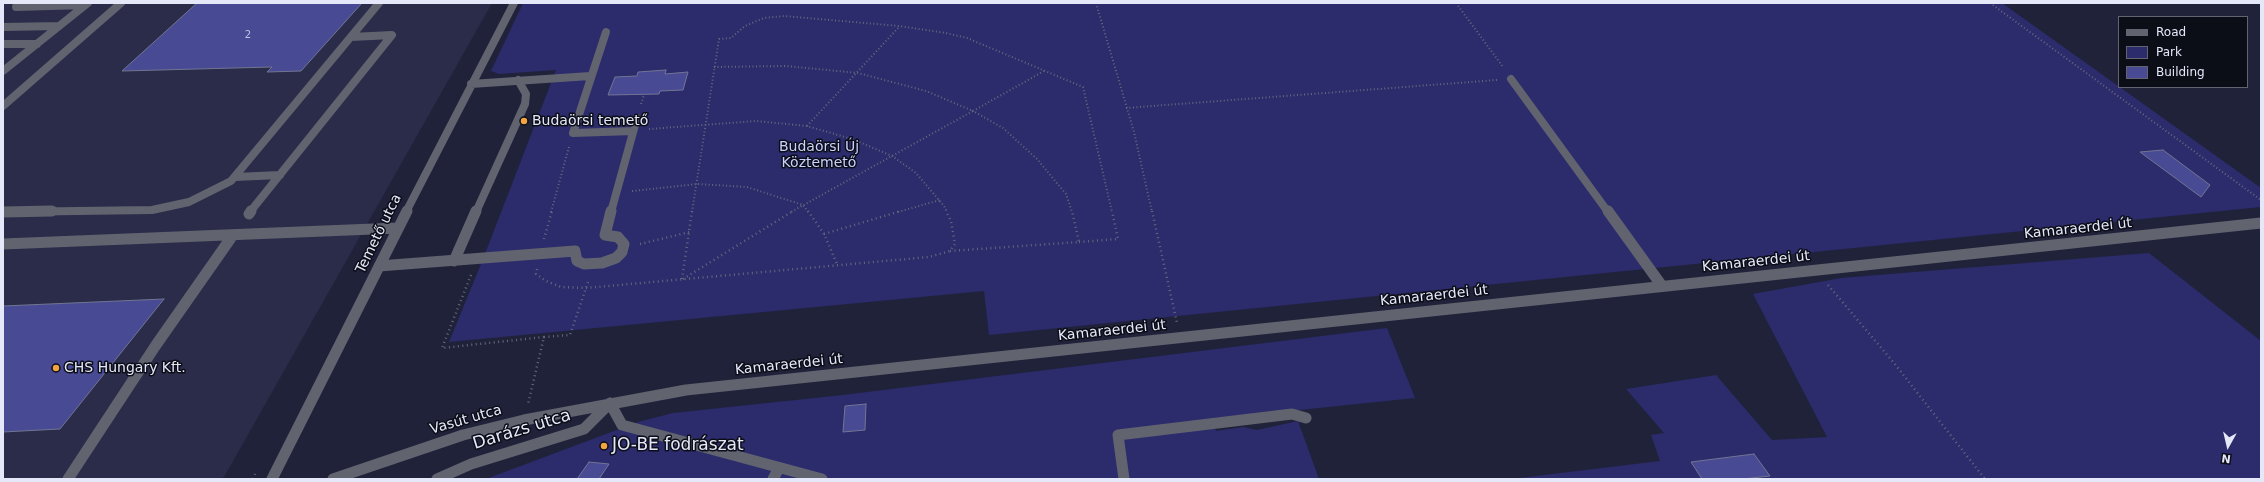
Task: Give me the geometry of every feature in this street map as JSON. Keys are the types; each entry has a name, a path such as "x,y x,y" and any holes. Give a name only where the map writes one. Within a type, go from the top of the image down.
{"street":[{"path":"3,106 121,3"},
{"path":"3,212 152,210 189,202 231,181 379,3"},
{"name":"Temető utca","path":"272,479 471,84 514,3"},
{"path":"16,7 86,4"},
{"path":"3,72 86,4"},
{"path":"3,27 59,26"},
{"path":"606,32 590,76 573,133 633,131"},
{"path":"249,214 392,35 351,37"},
{"path":"3,44 37,44"},
{"path":"471,84 590,76"},
{"path":"1511,79 1662,286"},
{"path":"454,261 525,104 526,94 518,80"},
{"path":"379,266 478,260 575,251 577,261 594,264 616,258 624,248 624,244 618,237 605,235 615,192 637,118"},
{"path":"235,177 280,175"},
{"name":"Kamaraerdei út","path":"610,403 686,390 2261,223"},
{"path":"3,244 398,228"},
{"path":"68,479 77,468 156,345 233,235"},
{"path":"610,403 622,425 776,474 822,479"},
{"name":"Vasút utca","path":"333,479 463,435 524,420 610,403"},
{"name":"Darázs utca","path":"437,479 471,464 584,429 610,403"},
{"path":"1124,479 1118,435 1292,414 1306,418"}],"path":[{"path":"1096,3 1134,132 1179,338"},
{"path":"1456,3 1511,79"},
{"path":"1990,3 2261,200"},
{"path":"573,133 536,274 546,281 561,287 586,288 682,279 837,264 929,257 950,251 1118,239 1083,87 967,38 899,26 784,16 764,18 745,26 731,38 719,39 705,124 698,184 682,279"},
{"path":"807,126 858,73 899,26"},
{"path":"714,67 786,66 858,73 926,91 973,111 1003,128 1037,159 1066,194 1080,242"},
{"path":"682,279 803,205 1044,70"},
{"path":"1126,108 1511,79"},
{"path":"633,131 756,121 807,126 852,139 892,156 916,173 940,200 951,221 955,236 955,244 950,251"},
{"path":"615,192 698,184 747,187 776,195 803,205 824,234 837,264"},
{"path":"824,234 940,200"},
{"path":"624,248 690,232"},
{"path":"478,260 442,348 570,335 594,264"},
{"path":"1815,270 1870,334 1985,479"},
{"path":"524,420 544,337"}],"shaded area":[{"path":"3,3 492,3 224,477 217,479 3,479"}],"green space":[{"name":"Budaörsi Új Köztemető","path":"523,3 2002,3 2118,86 2118,88 2121,88 2261,188 2261,207 989,335 984,291 449,342 483,259 556,70 499,74 491,71"},
{"path":"2149,253 2261,341 2261,479 1511,479 1660,461 1651,435 1664,433 1626,389 1716,375 1772,440 1827,437 1753,294 1841,278"},
{"path":"1387,328 1415,398 1212,419 1216,431 1243,427 1257,430 1298,421 1319,479 486,479 638,422 673,413 843,395"}],"building":[{"path":"197,3 362,3 301,71 267,72 272,67 122,71"},
{"path":"666,70 665,74 688,72 683,90 660,91 659,94 608,95 615,77 637,76 638,72"},
{"path":"2163,150 2210,185 2201,197 2140,152"},
{"name":"CHS Hungary Kft.","path":"164,299 60,429 3,432 3,306"},
{"path":"866,404 865,430 843,432 845,406"},
{"path":"1754,454 1770,476 1742,479 1702,479 1691,462"},
{"path":"589,462 609,464 599,479 577,479"}],"place":[{"name":"Budaörsi temető","path":"524,121"},
{"name":"CHS Hungary Kft.","path":"56,368"},
{"name":"JO-BE fodrászat","path":"604,446"}]}
